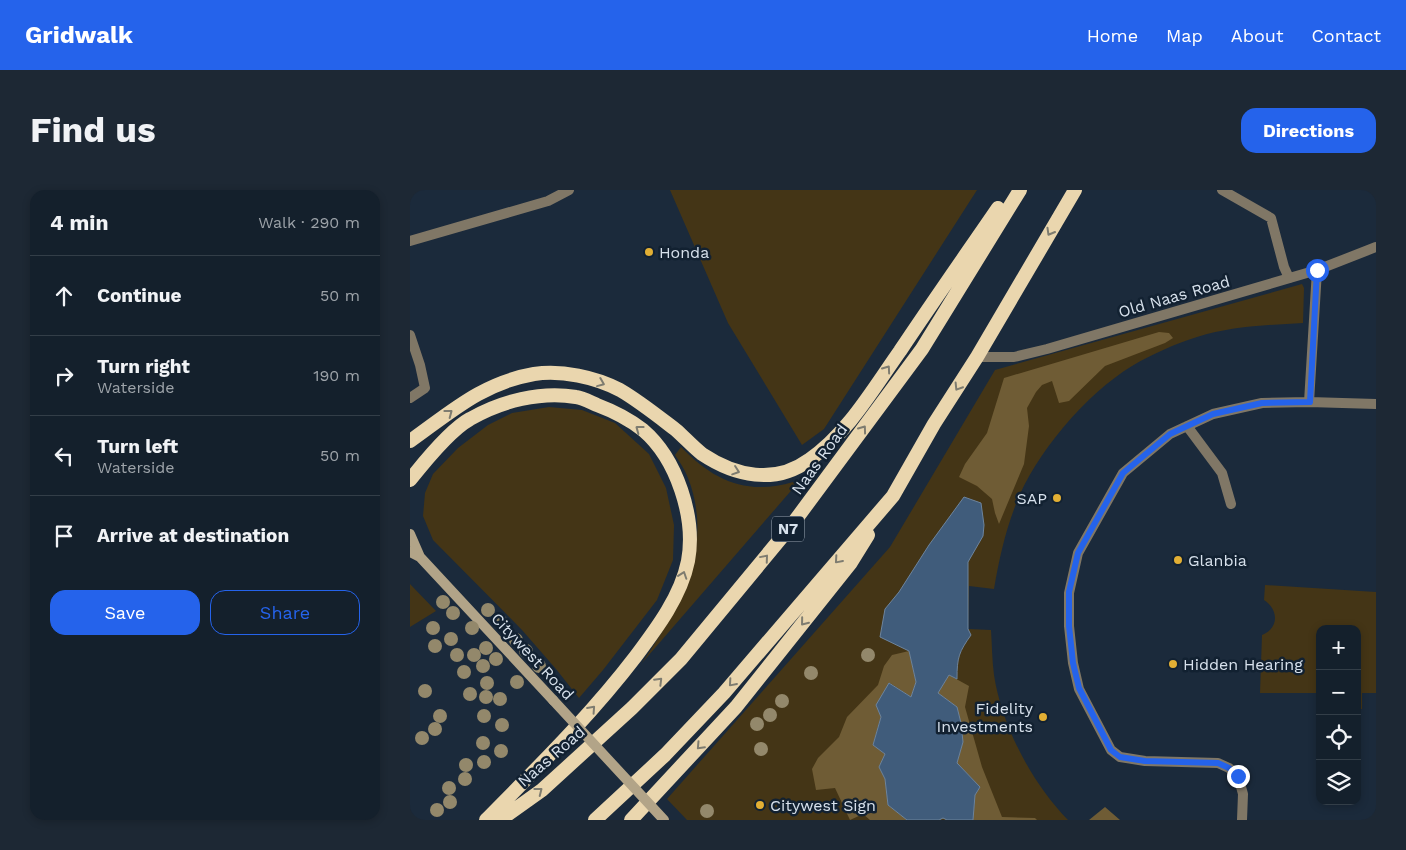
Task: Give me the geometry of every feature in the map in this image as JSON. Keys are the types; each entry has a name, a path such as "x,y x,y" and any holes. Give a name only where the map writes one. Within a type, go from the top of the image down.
{"highway":[{"path":"410,441 475,394 505,381 535,374 566,374 592,379 620,390 677,431 701,453 738,472 760,476 785,473 808,462 832,442 864,403 1011,190"},
{"name":"Naas Road","path":"500,820 542,790 632,708 680,659 791,526 922,349 1020,190"},
{"path":"631,820 736,707 850,564 893,496 934,424 977,357 1075,190"},
{"path":"410,480 445,440 469,419 500,405 541,395 576,397 614,412 643,431 664,454 678,481 686,507 689,532 688,560 667,613 616,683 549,756 486,820"},
{"path":"595,820 665,755 724,693 893,496"}],"main road":[{"name":"Citywest Road","path":"410,534 415,554 664,820"}],"street":[{"path":"410,241 548,201 569,190"},
{"path":"1222,190 1271,218 1284,267 1289,278"},
{"name":"Old Naas Road","path":"977,357 1014,357 1038,351 1317,270 1376,246"},
{"path":"1310,402 1317,270"},
{"path":"410,335 425,388 410,398"},
{"path":"1242,820 1243,794 1238,776 1229,768 1218,763 1145,761 1120,757 1111,750 1079,688 1073,663 1069,626 1069,592 1078,553 1123,473 1170,434 1213,414 1262,403 1376,404"},
{"path":"1187,426 1222,473 1231,504"}],"shaded area":[{"path":"670,190 977,190 824,429 802,445 728,323"},
{"path":"1302,284 1304,288 1303,323 1236,328 1210,333 1189,340 1132,366 1097,392 1049,446 1025,485 1012,515 1000,557 994,589 969,586 968,629 991,630 994,675 998,695 1011,734 1042,789 1068,820 687,820 667,799 890,547 995,370"},
{"path":"1159,332 1169,333 1173,338 1165,343 1105,366 1069,401 1059,403 1052,381 1042,385 1036,392 1027,408 1029,426 1024,464 999,524 992,499 977,486 959,477 965,464 987,433 1004,378"},
{"path":"549,407 582,410 615,423 649,454 666,488 674,525 673,560 657,600 579,698 522,630 433,540 423,516 425,493 433,474 458,448 488,425 512,413"},
{"path":"681,447 705,468 731,482 745,486 760,487 793,482 796,485 642,663 669,621 680,598 689,576 695,552 697,528 695,504 687,475 675,455"},
{"path":"410,584 436,611 410,627"},
{"path":"1265,585 1376,592 1376,693 1362,693 1362,709 1361,625 1316,625 1316,693 1260,693 1262,635 1272,628 1275,619 1272,609 1264,600"},
{"path":"909,651 916,682 911,697 890,683 873,745 885,754 879,767 885,779 888,805 907,820 870,820 863,814 850,820 835,788 816,790 812,769 818,758 839,737 847,717 878,685 884,666 892,655"},
{"path":"949,675 969,686 965,707 982,767 1002,817 1035,818 1037,820 973,820 975,795 980,787 957,763 963,742 957,707 938,693"},
{"path":"1105,807 1120,820 1089,820"}],"water":[{"path":"964,497 981,503 984,525 983,536 968,562 968,629 971,635 960,655 957,679 949,675 938,693 957,707 963,742 957,763 980,787 975,795 973,820 947,820 943,818 939,820 907,820 888,805 885,779 879,767 885,754 873,745 881,717 876,705 889,683 911,697 916,682 909,651 880,637 885,609 899,592 929,545"}],"place":[{"name":"Honda","path":"649,252"},
{"name":"SAP","path":"1057,498"},
{"name":"Glanbia","path":"1178,560"},
{"name":"Hidden Hearing","path":"1173,664"},
{"name":"Fidelity Investments","path":"1043,717"},
{"name":"Citywest Sign","path":"760,805"}],"route":[{"path":"1238,776 1229,768 1218,763 1145,761 1120,757 1111,750 1079,688 1073,663 1068,618 1069,592 1078,553 1123,473 1170,434 1213,414 1262,403 1310,402 1317,270"}]}
